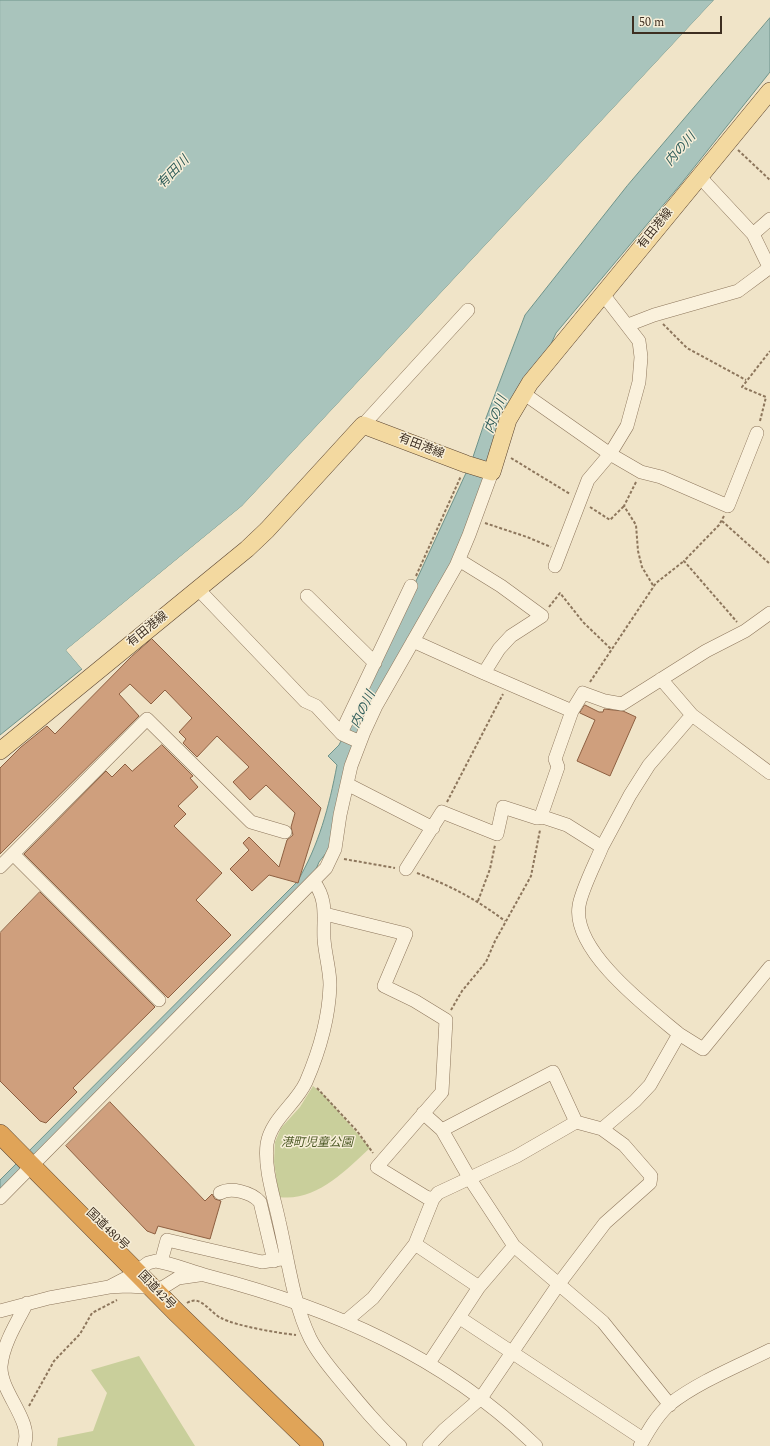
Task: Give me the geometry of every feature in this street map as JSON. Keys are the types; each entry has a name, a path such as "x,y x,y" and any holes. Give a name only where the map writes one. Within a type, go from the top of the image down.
{"highway":[{"path":"0,1121 31,1166"},
{"name":"国道42号","path":"0,1134 140,1278 314,1446"},
{"path":"0,1149 31,1166"}],"main road":[{"name":"有田港線","path":"0,751 198,589 267,530 362,425 490,471 499,451 508,420 523,393 602,294 770,91"}],"street":[{"path":"628,325 654,315 738,291 770,268 753,234 699,176"},
{"path":"753,234 770,220"},
{"path":"556,566 588,480 610,454 627,426 639,382 639,341 628,325 602,294"},
{"path":"362,425 468,310"},
{"path":"523,393 610,454 641,472 661,478 728,506 757,433"},
{"path":"0,1198 314,882 326,868 333,856 347,784 359,741 376,706 459,560 475,520 490,471"},
{"path":"459,560 501,586 542,616 511,636 499,649 484,673"},
{"path":"341,733 411,586"},
{"path":"198,589 305,701 316,706 341,733 359,741"},
{"path":"307,596 375,662"},
{"path":"542,817 558,766 555,759 572,711 583,693 605,701 622,704 660,679 706,651 745,630 770,613"},
{"path":"413,641 572,711"},
{"path":"660,679 692,715 770,773"},
{"path":"692,715 649,765 630,796 602,847 579,905 578,917 584,936 590,948 606,968 642,1003 678,1034 703,1050 770,967"},
{"path":"0,867 147,719 251,822 285,832"},
{"path":"347,784 432,828"},
{"path":"406,870 442,812 497,834 503,807 537,818 542,817 567,826 602,847"},
{"path":"13,854 159,1000"},
{"path":"314,882 322,894 325,914 324,938 329,974 329,1002 325,1024 306,1082 295,1099 274,1125 267,1144 270,1179 292,1286 309,1337 334,1373 370,1416 400,1446"},
{"path":"325,914 406,934 384,986 415,1001 446,1020 442,1092 377,1167 426,1197 433,1199"},
{"path":"602,1129 635,1101 650,1084 678,1034"},
{"path":"442,1130 553,1072 576,1122"},
{"path":"423,1113 442,1130 470,1179 514,1246 603,1322 645,1376 670,1405"},
{"path":"346,1321 372,1298 415,1244 433,1199 438,1193 517,1156 576,1122 602,1129 624,1145 651,1176 650,1182 605,1223 558,1285 513,1354 481,1398 444,1430 429,1446"},
{"path":"220,1193 230,1190 249,1195 260,1202 274,1261"},
{"path":"161,1262 167,1240 262,1262 287,1258"},
{"path":"415,1244 479,1287"},
{"path":"429,1363 479,1287 514,1246"},
{"path":"140,1278 152,1261 161,1262 206,1276 243,1284 346,1321 429,1363 481,1398 503,1415 536,1446"},
{"path":"0,1311 27,1303 109,1287 140,1278 167,1286 184,1276 206,1276"},
{"path":"24,1446 27,1438 25,1427 7,1390 1,1367 7,1344 27,1303"},
{"path":"460,1318 641,1443 656,1420 670,1405 706,1382 770,1350"}],"path":[{"path":"728,141 770,180"},
{"path":"654,315 687,348 746,380"},
{"path":"757,433 766,397 742,386 770,351"},
{"path":"499,451 610,520 624,506 641,472"},
{"path":"411,586 467,464"},
{"path":"624,506 636,525 638,551 642,567 654,586"},
{"path":"583,693 654,586 684,561 719,526 728,506"},
{"path":"475,520 527,537 561,551"},
{"path":"722,521 770,564"},
{"path":"684,561 745,630"},
{"path":"542,616 560,593 583,622 612,651"},
{"path":"442,812 508,684"},
{"path":"446,1020 462,991 486,962 505,920 531,876 542,817"},
{"path":"478,900 490,869 497,834"},
{"path":"333,856 406,870 448,885 478,900 505,920"},
{"path":"306,1082 324,1095 357,1132 380,1163"},
{"path":"25,1427 28,1409 54,1361 80,1334 92,1313 140,1278"},
{"path":"177,1313 194,1300 204,1304 223,1319 270,1331 309,1337"}],"green space":[{"name":"港町児童公園","path":"313,1086 324,1095 370,1148 340,1175 317,1190 305,1195 279,1197 274,1162 275,1142 281,1128 300,1107"},
{"path":"139,1356 195,1446 57,1446 58,1438 93,1431 107,1393 91,1370"}],"water":[{"name":"有田川","path":"0,0 714,0 242,506 66,650 82,669 0,735"},
{"name":"内の川","path":"770,18 770,72 680,185 556,333 452,562 372,701 330,848 319,862 314,874 0,1193 0,1180 297,882 305,868 317,840 330,796 337,765 328,756 339,745 356,711 472,460 486,418 525,315 627,186"}],"pier":[{"path":"714,0 716,1 244,507 69,650 84,668 82,669 66,650 242,506"}],"building":[{"path":"152,639 321,808 298,883 269,875 252,891 230,869 249,850 243,843 249,837 279,867 287,840 293,835 291,827 295,813 266,785 250,800 233,782 249,767 217,736 197,757 183,743 186,739 179,732 192,718 165,690 151,704 130,684 119,694 139,716 0,854 0,768 21,747 47,726 55,734 131,657"},
{"path":"585,705 599,712 603,712 604,709 623,711 636,717 610,776 577,761 595,720 580,713"},
{"path":"162,745 193,776 190,778 198,787 178,806 186,814 174,826 222,873 196,900 231,935 168,998 24,854 106,771 112,777 125,764 132,771"},
{"path":"40,892 155,1007 73,1088 77,1092 46,1123 40,1121 0,1081 0,933"},
{"path":"110,1102 205,1201 212,1194 215,1199 221,1201 210,1239 158,1226 155,1234 147,1231 66,1146"}]}
